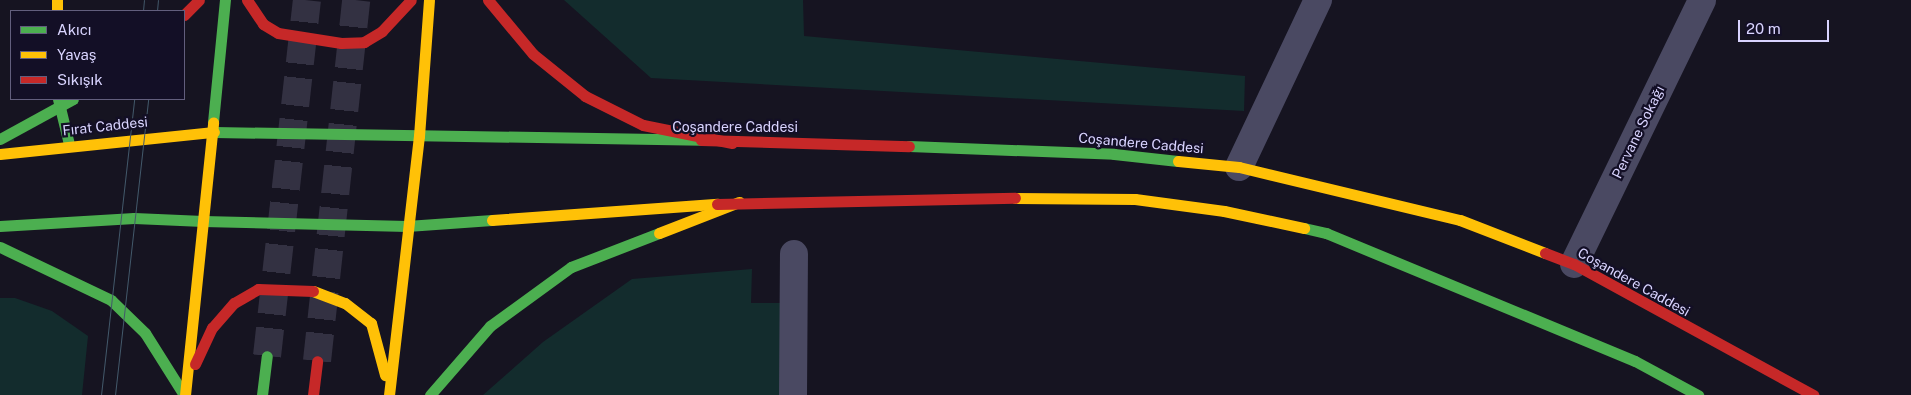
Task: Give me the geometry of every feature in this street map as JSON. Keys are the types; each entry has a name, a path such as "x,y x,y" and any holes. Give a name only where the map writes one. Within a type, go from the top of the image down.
{"main road":[{"path":"185,14 199,0"},
{"path":"184,395 214,132 225,0"},
{"path":"247,0 263,24 278,33 341,43 364,42 382,31 411,0"},
{"path":"389,393 419,136 429,0"},
{"path":"488,0 533,54 585,96 643,125 732,143"},
{"path":"0,139 59,103 69,144"},
{"name":"Fırat Caddesi","path":"0,154 69,144 214,132 419,136"},
{"name":"Coşandere Caddesi","path":"419,136 1114,154 1239,167 1460,220 1574,264 1813,395"},
{"path":"0,226 134,218 407,226 739,202 936,197 1135,198 1224,211 1326,233 1635,361 1698,395"},
{"path":"430,395 490,326 571,267 739,202"},
{"path":"0,247 84,284 111,300 149,338 184,395"},
{"path":"186,382 212,328 234,303 258,289 288,287 315,291 345,303 371,323 389,393"},
{"path":"262,395 267,356"},
{"path":"314,395 317,361"}],"street":[{"path":"1239,167 1318,0"},
{"name":"Pervane Sokağı","path":"1574,264 1702,0"},
{"path":"793,395 794,254"}],"green space":[{"path":"564,0 803,0 804,36 1245,76 1244,111 651,78"},
{"path":"752,269 751,303 785,303 784,395 483,395 543,342 632,279"},
{"path":"0,298 15,298 52,311 88,336 82,395 0,395"}],"tunnel":[{"path":"267,356 307,0"},
{"path":"317,361 356,0"}],"tram line":[{"path":"143,10 144,0"},
{"path":"157,10 158,0"},
{"path":"101,395 134,100"},
{"path":"115,395 148,100"}],"traffic: fast":[{"path":"213,122 225,0"},
{"path":"58,100 69,144"},
{"path":"0,139 71,100"},
{"path":"214,132 701,140"},
{"path":"909,146 1114,154 1178,161"},
{"path":"0,226 134,218 203,221"},
{"path":"203,221 407,226 492,220"},
{"path":"1304,228 1326,233 1635,361 1698,395"},
{"path":"430,395 490,326 571,267 659,233"},
{"path":"0,247 111,300 145,333 184,395"},
{"path":"262,395 267,356"}],"traffic: slow":[{"path":"57,0 57,10"},
{"path":"389,395 419,136 429,0"},
{"path":"185,395 213,122"},
{"path":"0,154 214,132"},
{"path":"1178,161 1239,167 1460,220 1545,253"},
{"path":"1015,198 1135,199 1224,211 1304,228"},
{"path":"659,233 739,202"},
{"path":"492,220 717,204"},
{"path":"313,291 345,303 371,323 385,375"}],"traffic: jam":[{"path":"185,14 199,0"},
{"path":"247,0 263,24 278,33 341,43 364,42 382,31 411,0"},
{"path":"488,0 533,54 585,96 643,125 732,143"},
{"path":"701,140 909,146"},
{"path":"717,204 1015,198"},
{"path":"1545,253 1574,264 1813,395"},
{"path":"195,364 212,328 234,303 258,289 313,291"},
{"path":"313,395 317,361"}]}
